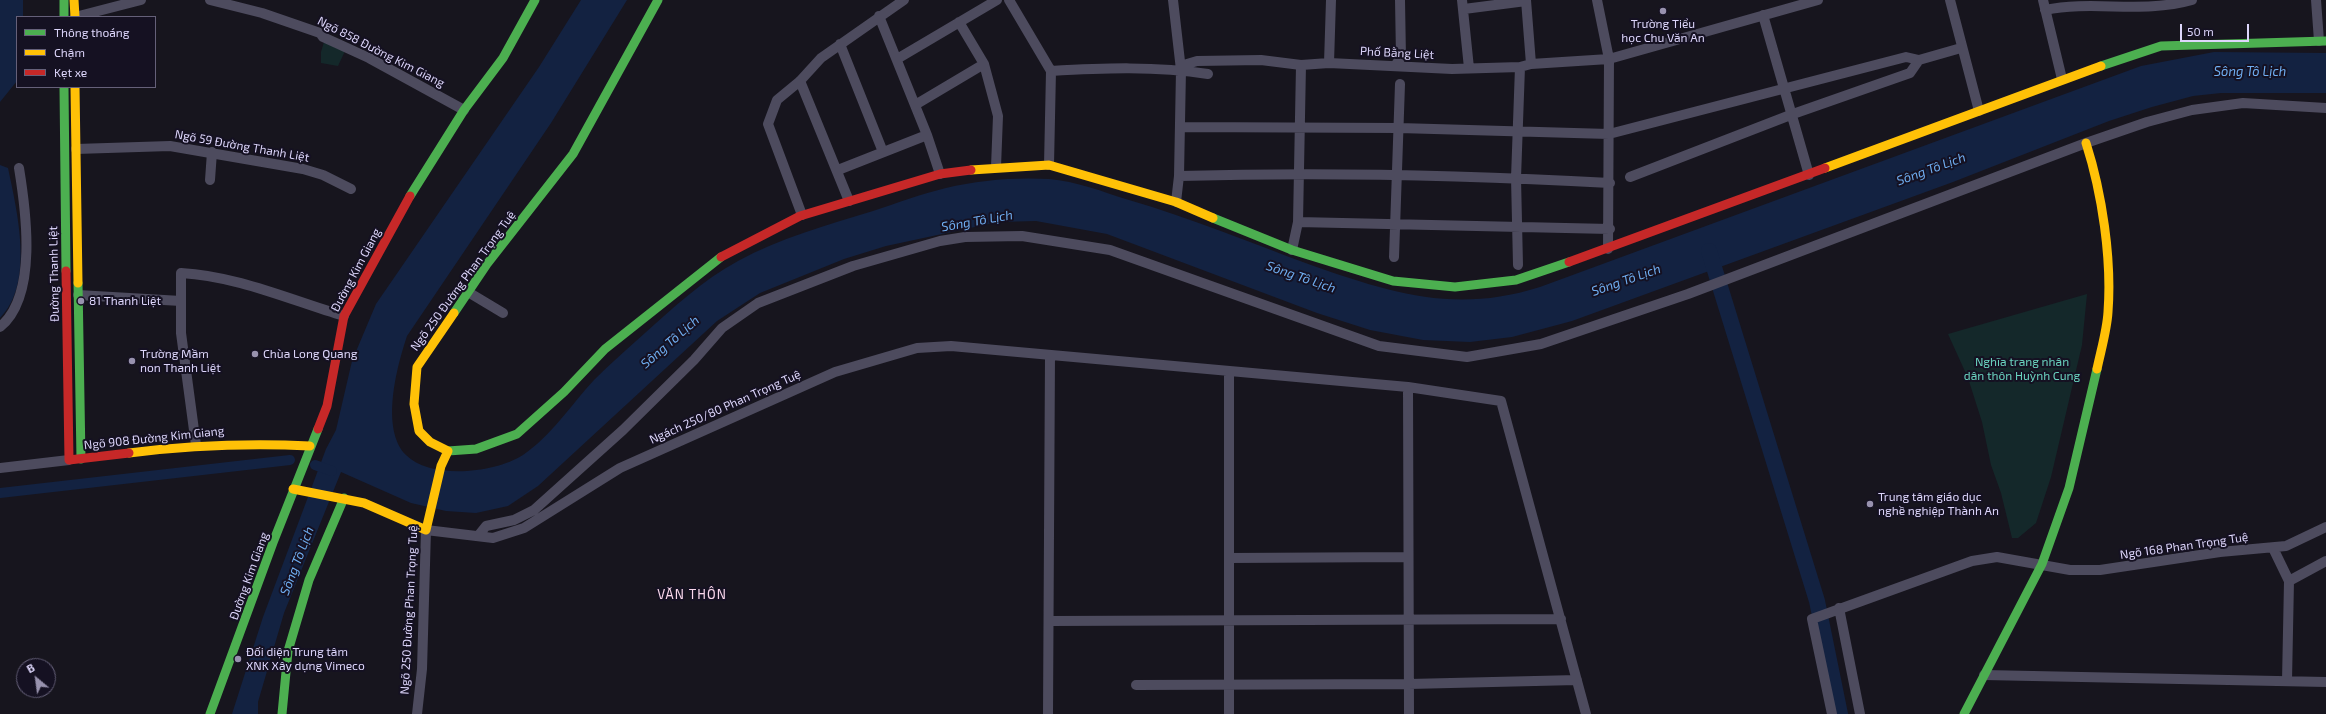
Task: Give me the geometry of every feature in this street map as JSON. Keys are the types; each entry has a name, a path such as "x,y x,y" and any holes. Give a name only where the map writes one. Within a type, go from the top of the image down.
{"street":[{"path":"64,0 64,16"},
{"path":"74,0 75,16"},
{"path":"79,16 141,0"},
{"name":"Ngõ 858 Đường Kim Giang","path":"210,0 262,14 320,33 323,37 369,58 464,110"},
{"name":"Đường Kim Giang","path":"210,714 293,490 327,406 344,316 413,190 464,110 503,58 535,0"},
{"name":"Ngõ 250 Đường Phan Trọng Tuệ","path":"416,714 422,668 426,530 441,466 448,451 430,442 419,431 414,404 417,367 487,264 573,154 658,0"},
{"path":"802,215 768,124 777,100 800,81 821,58 879,16 904,0"},
{"path":"896,59 997,0"},
{"path":"1008,0 1051,71 1049,165"},
{"path":"1173,0 1181,70 1176,202"},
{"path":"1329,63 1332,0"},
{"path":"1395,66 1401,57 1400,0"},
{"path":"1597,0 1609,59 1610,229 1608,249"},
{"name":"Phố Bằng Liệt","path":"1051,71 1101,68 1181,70 1188,64 1197,61 1261,60 1301,65 1329,63 1469,68 1520,67 1531,64 1609,59 1818,0"},
{"path":"1950,0 1961,48 1979,111"},
{"path":"2043,0 2062,79"},
{"path":"2045,10 2065,5 2118,7 2173,5 2192,0"},
{"path":"448,451 476,449 516,434 564,392 605,349 721,257 802,215 940,174 996,167 1049,165 1176,202 1292,250 1394,281 1455,287 1516,280 1608,249 2062,79 2160,46 2322,41 2316,0"},
{"path":"1469,68 1463,4 1526,1 1531,64"},
{"path":"1763,15 1793,114 1809,175"},
{"path":"879,16 927,135 940,174"},
{"path":"959,22 984,64 998,116 996,167"},
{"path":"840,44 883,152"},
{"path":"1180,127 1399,128 1519,133 1609,134 1786,90 1906,58 1919,60 1961,48"},
{"path":"1630,177 1793,114 1910,73 1919,60"},
{"path":"915,105 984,64"},
{"path":"1292,250 1298,222 1301,65"},
{"path":"1518,265 1516,178 1519,133 1520,67"},
{"path":"1181,70 1208,74"},
{"path":"800,81 838,170 849,200"},
{"path":"1394,257 1397,223 1400,84"},
{"name":"Đường Thanh Liệt","path":"64,88 69,460"},
{"name":"Đường Thanh Liệt","path":"76,88 81,459"},
{"path":"478,536 486,526 514,520 534,510 623,430 694,360 722,328 758,303 853,266 940,242 965,237 1022,236 1110,250 1379,346 1467,357 1541,344 1688,294 2086,143 2147,122 2192,110 2243,103 2326,108"},
{"path":"838,170 927,135"},
{"path":"1964,714 2042,564 2071,481 2092,398 2108,312 2107,253 2094,168 2086,143"},
{"name":"Ngõ 59 Đường Thanh Liệt","path":"76,149 170,146 212,152 303,169 323,175 350,189"},
{"path":"210,180 212,152"},
{"path":"0,328 17,302 27,262 24,198 19,168"},
{"path":"1178,176 1299,172 1516,178 1610,183"},
{"path":"1298,222 1397,223 1516,228 1610,229"},
{"path":"196,445 181,333 180,273 207,274 251,286 344,316"},
{"path":"468,292 503,314"},
{"path":"78,295 181,301"},
{"name":"Ngách 250/80 Phan Trọng Tuệ","path":"426,530 493,538 524,528 620,468 835,372 916,348 951,346 1408,387 1501,401 1561,620"},
{"path":"1048,714 1050,621 1050,355"},
{"path":"1229,371 1229,714"},
{"path":"1408,387 1409,714"},
{"name":"Ngõ 908 Đường Kim Giang","path":"0,468 196,445 253,443 310,446"},
{"path":"293,490 364,502 396,519 426,530"},
{"path":"282,714 288,651 309,580 341,497"},
{"name":"Ngõ 168 Phan Trọng Tuệ","path":"1832,714 1812,619 1839,608 1972,561 1997,557 2070,570 2100,570 2220,552 2286,546 2326,527"},
{"path":"2273,548 2289,581 2287,681"},
{"path":"1229,558 1408,557"},
{"path":"2289,581 2326,561"},
{"path":"1839,608 1860,714"},
{"path":"1050,621 1561,620 1586,714"},
{"path":"1984,675 2326,682"},
{"path":"1136,685 1409,684 1577,680"}],"green space":[{"path":"324,42 345,51 338,66 321,63 321,52"},
{"name":"Nghĩa trang nhân dân thôn Huỳnh Cung","path":"2087,294 2082,345 2051,477 2036,523 2018,538 2012,538 2001,493 1991,465 1982,422 1968,378 1948,334"}],"water":[{"path":"0,0 23,0 23,16 16,16 16,82 0,102"},
{"name":"Sông Tô Lịch","path":"581,0 627,0 551,123 407,336 395,380 392,414 394,430 398,444 406,455 417,463 431,468 447,471 480,470 511,461 523,455 552,430 594,380 667,313 689,294 725,268 738,261 770,245 838,221 937,190 958,185 1023,178 1049,179 1069,182 1175,215 1311,265 1369,284 1424,297 1480,299 1509,295 1540,287 2141,66 2214,52 2326,53 2326,93 2221,93 2193,96 2152,107 2109,121 1953,182 1572,321 1512,337 1470,342 1423,340 1370,330 1317,313 1107,234 1036,221 998,222 886,246 844,259 760,293 717,321 538,486 508,506 476,513 446,511 411,503 341,472 284,613 258,702 258,714 232,714 263,617 326,449 336,430 352,361 376,304 539,67"},
{"path":"0,165 8,168 19,225 20,266 17,286 11,303 0,318"}],"waterway":[{"path":"1709,251 1817,601 1840,714"},
{"path":"0,493 290,460"},
{"path":"315,465 332,471"}],"traffic: fast":[{"path":"64,0 64,16"},
{"path":"410,196 464,110 503,58 535,0"},
{"path":"454,313 487,264 573,154 658,0"},
{"path":"2101,66 2161,46 2326,41"},
{"path":"64,88 66,271"},
{"path":"1213,218 1292,250 1393,281 1455,287 1516,280 1569,262"},
{"path":"448,451 476,449 517,434 564,392 605,349 721,257"},
{"path":"78,283 81,459"},
{"path":"1964,714 2042,564 2069,488 2097,369"},
{"path":"210,714 274,540 318,429"},
{"path":"282,714 288,651 309,580 344,498"}],"traffic: slow":[{"path":"74,0 75,16"},
{"path":"1825,168 2101,66"},
{"path":"75,88 78,283"},
{"path":"2086,143 2097,183 2107,248 2109,292 2107,319 2097,369"},
{"path":"971,170 1049,165 1176,202 1213,218"},
{"path":"448,451 430,442 419,431 414,404 417,367 454,313"},
{"path":"129,453 220,445 310,446"},
{"path":"293,489 364,503 426,530 441,466 448,451"}],"traffic: jam":[{"path":"1569,262 1825,168"},
{"path":"721,257 800,216 940,174 971,170"},
{"path":"318,429 327,406 344,316 410,196"},
{"path":"66,271 69,460 129,453"}],"place":[{"name":"Trường Tiểu học Chu Văn An","path":"1663,11"},
{"name":"81 Thanh Liệt","path":"81,301"},
{"name":"Chùa Long Quang","path":"255,354"},
{"name":"Trường Mầm non Thanh Liệt","path":"132,361"},
{"name":"Trung tâm giáo dục nghề nghiệp Thành An","path":"1870,504"},
{"name":"Đối diện Trung tâm XNK Xây dựng Vimeco","path":"238,659"}],"district":[{"name":"VĂN THÔN","path":"692,595"}]}
